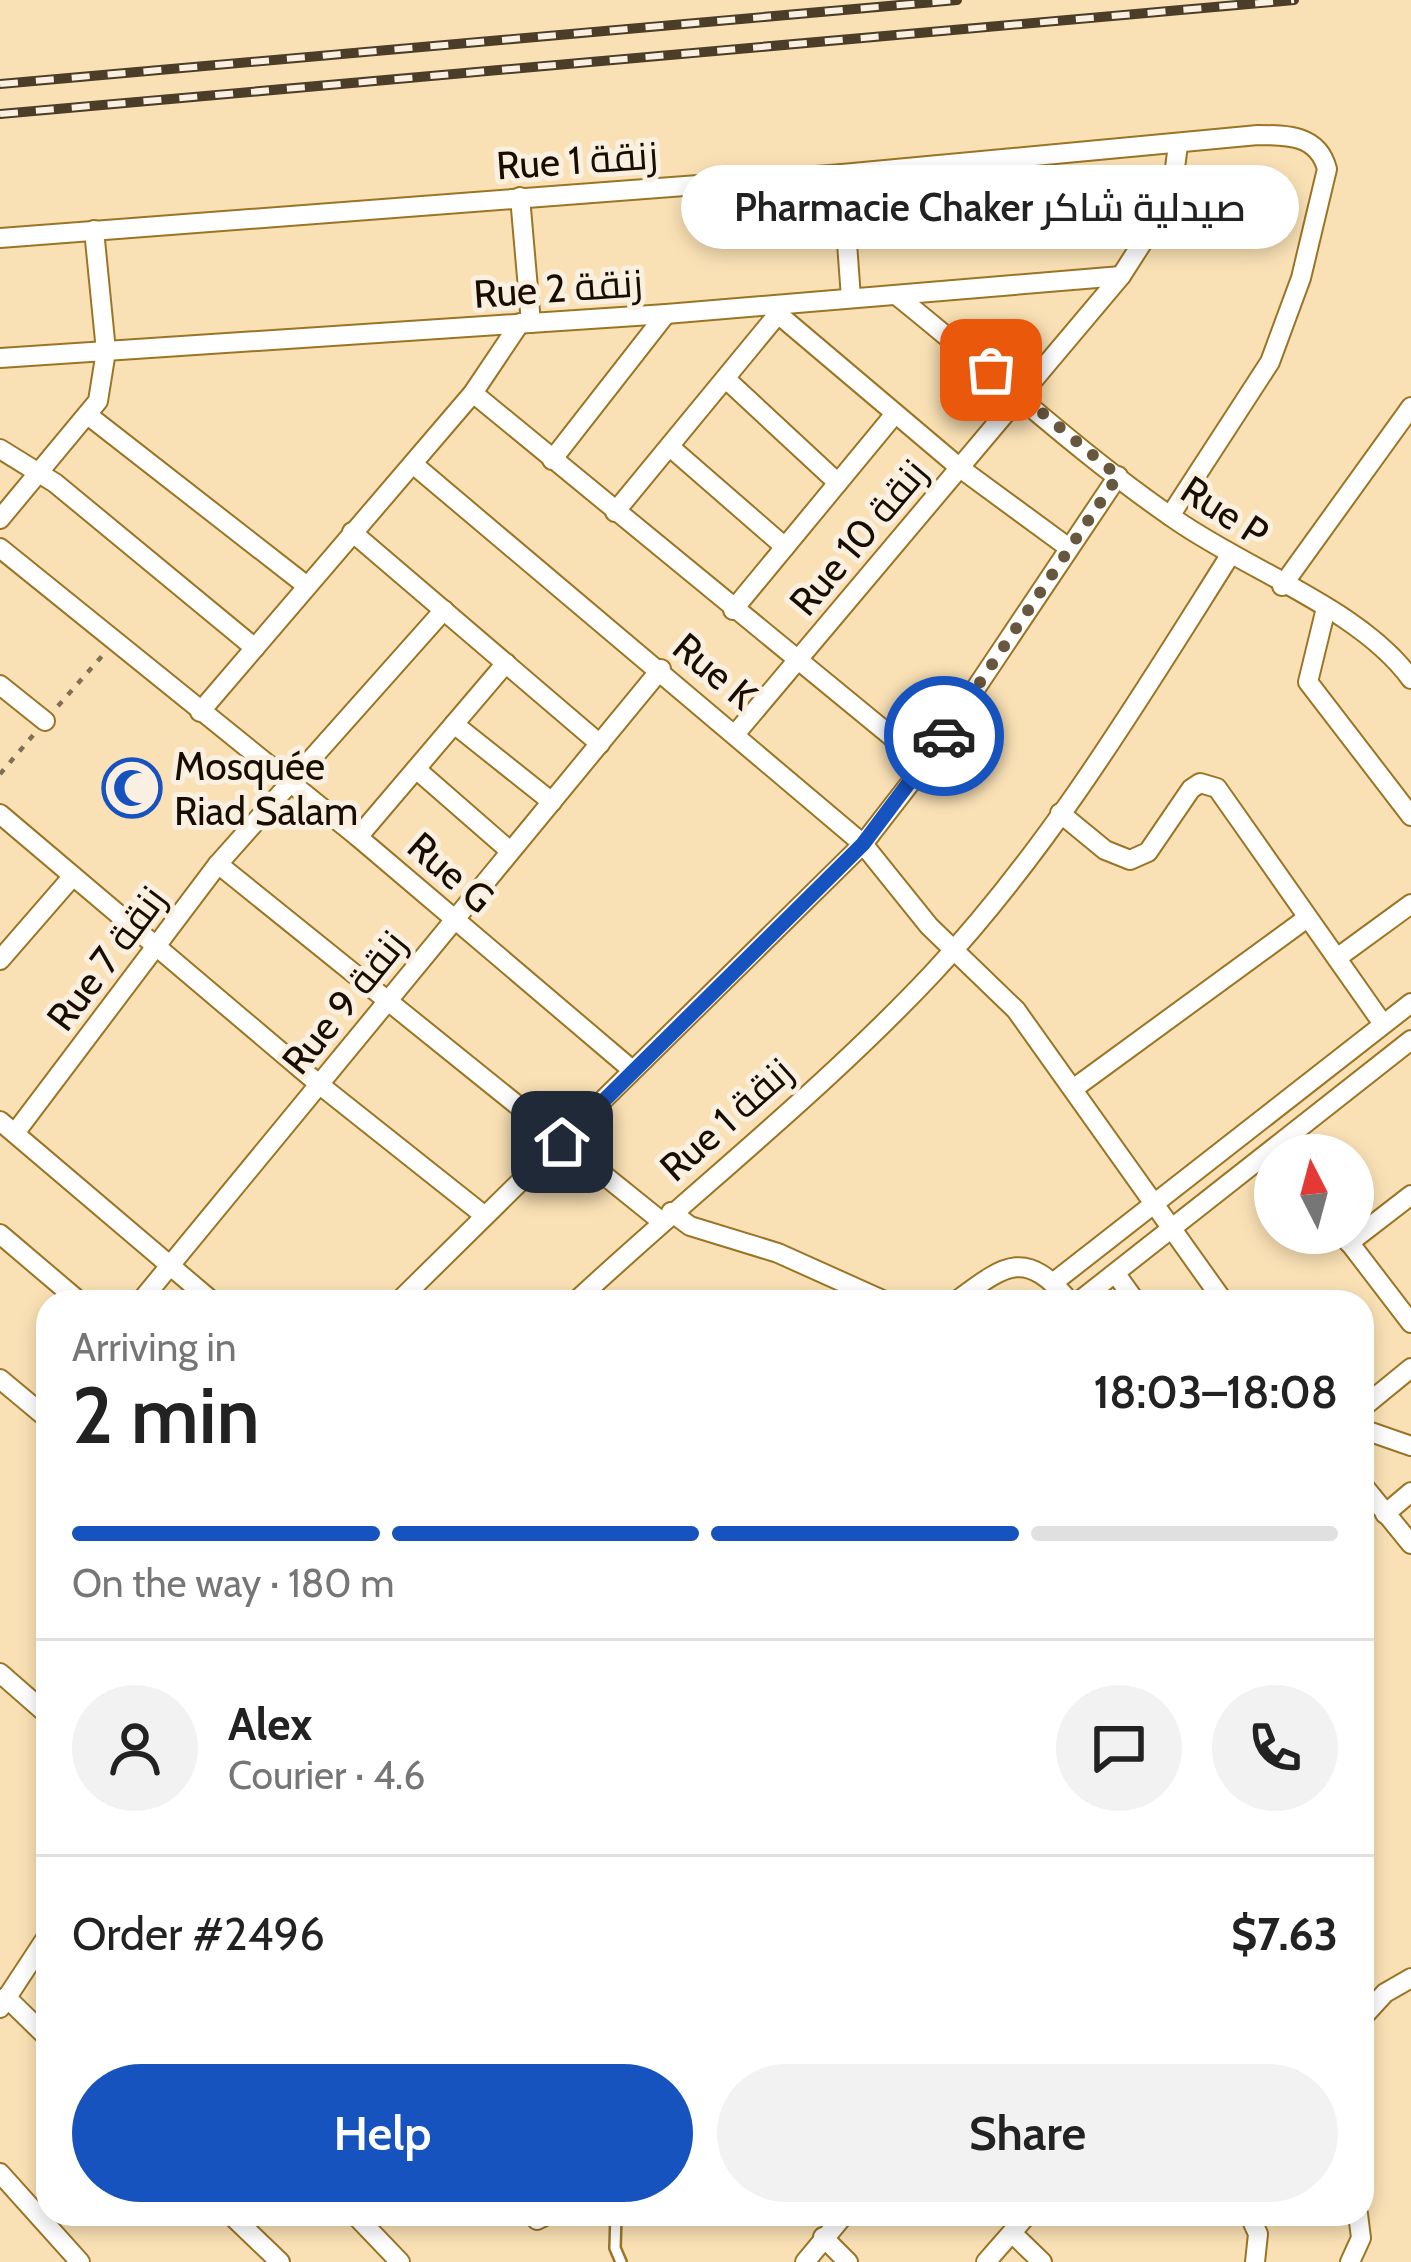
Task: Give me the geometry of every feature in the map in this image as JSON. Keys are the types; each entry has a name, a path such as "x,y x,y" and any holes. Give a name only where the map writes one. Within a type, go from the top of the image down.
{"street":[{"name":"Rue 1 زنقة","path":"0,238 842,174 1258,135 1305,140 1325,162 1301,278 1270,362 1170,516"},
{"name":"Rue 10 زنقة","path":"737,732 1121,276 1171,198 1178,146"},
{"path":"842,174 851,298"},
{"path":"200,712 473,393 525,323 520,197"},
{"path":"0,519 89,416 104,383 106,351 94,230"},
{"name":"Rue 2 زنقة","path":"0,358 778,309 851,298 1121,276"},
{"name":"Rue P","path":"896,295 1170,516 1229,557 1373,637 1411,679"},
{"path":"615,512 778,309 894,415 1069,548"},
{"path":"552,460 665,314"},
{"path":"726,379 838,483"},
{"path":"473,393 925,764"},
{"path":"1282,586 1411,407"},
{"path":"733,610 894,415"},
{"path":"89,416 308,586"},
{"path":"670,447 785,547"},
{"path":"0,449 41,472 255,648"},
{"name":"Rue K","path":"413,464 737,732 863,844 929,926 1004,996 1216,1290"},
{"path":"410,1290 863,844 925,764 1118,476"},
{"path":"352,532 600,744"},
{"name":"Rue G","path":"0,548 358,837 631,1070"},
{"name":"Rue 1 زنقة","path":"587,1290 666,1217 732,1165 954,948 1104,755 1229,557"},
{"path":"1326,608 1307,682 1411,816"},
{"name":"Rue 7 زنقة","path":"7,1127 159,944 218,864 445,610"},
{"path":"358,837 506,663"},
{"name":"Rue 9 زنقة","path":"150,1290 661,669"},
{"path":"0,685 46,721"},
{"path":"454,724 552,802"},
{"path":"416,769 510,851"},
{"path":"1060,813 1105,850 1130,860 1148,852 1191,789 1214,785 1383,1024"},
{"path":"0,815 159,944 320,1085 485,1216"},
{"path":"218,864 562,1142 666,1217 778,1253 860,1290"},
{"path":"0,960 73,876"},
{"path":"1337,958 1411,904"},
{"path":"1073,1089 1306,918"},
{"path":"1054,1282 1411,1003"},
{"path":"1297,1134 1411,1040"},
{"path":"7,1127 199,1290"},
{"path":"1092,1290 1254,1168"},
{"path":"1374,1219 1411,1195"},
{"path":"0,1234 66,1290"},
{"path":"1358,1254 1411,1323"},
{"path":"971,1290 1015,1266 1033,1267 1062,1290"},
{"path":"1116,1274 1127,1290"},
{"path":"1374,1398 1411,1368"},
{"path":"0,1379 36,1409"},
{"path":"1374,1433 1411,1446"},
{"path":"1385,1514 1411,1492"},
{"path":"1374,1500 1411,1544"},
{"path":"0,1707 6,1680 36,1705"},
{"path":"36,1953 3,2002 36,2028"},
{"path":"1374,2005 1411,1978"},
{"path":"0,2173 36,2214"},
{"path":"47,2226 80,2262"},
{"path":"242,2226 280,2262"},
{"path":"366,2226 400,2262"},
{"path":"805,2262 834,2226"},
{"path":"986,2262 1018,2226"},
{"path":"1254,2226 1255,2262"},
{"path":"1349,2262 1361,2238 1360,2226"},
{"path":"1012,2233 1042,2262"},
{"path":"823,2237 848,2262"},
{"path":"47,2262 60,2241"}],"lane":[{"path":"616,2226 615,2248 621,2262"}],"railway":[{"path":"0,84 957,0"},
{"path":"0,114 1294,0"}],"way so far":[{"path":"944,736 1118,476 991,370"}],"place":[{"name":"Pharmacie Chaker صيدلية شاكر","path":"991,370"},
{"name":"Mosquée Riad Salam","path":"132,788"}],"route":[{"path":"562,1142 863,844 944,736"}]}
